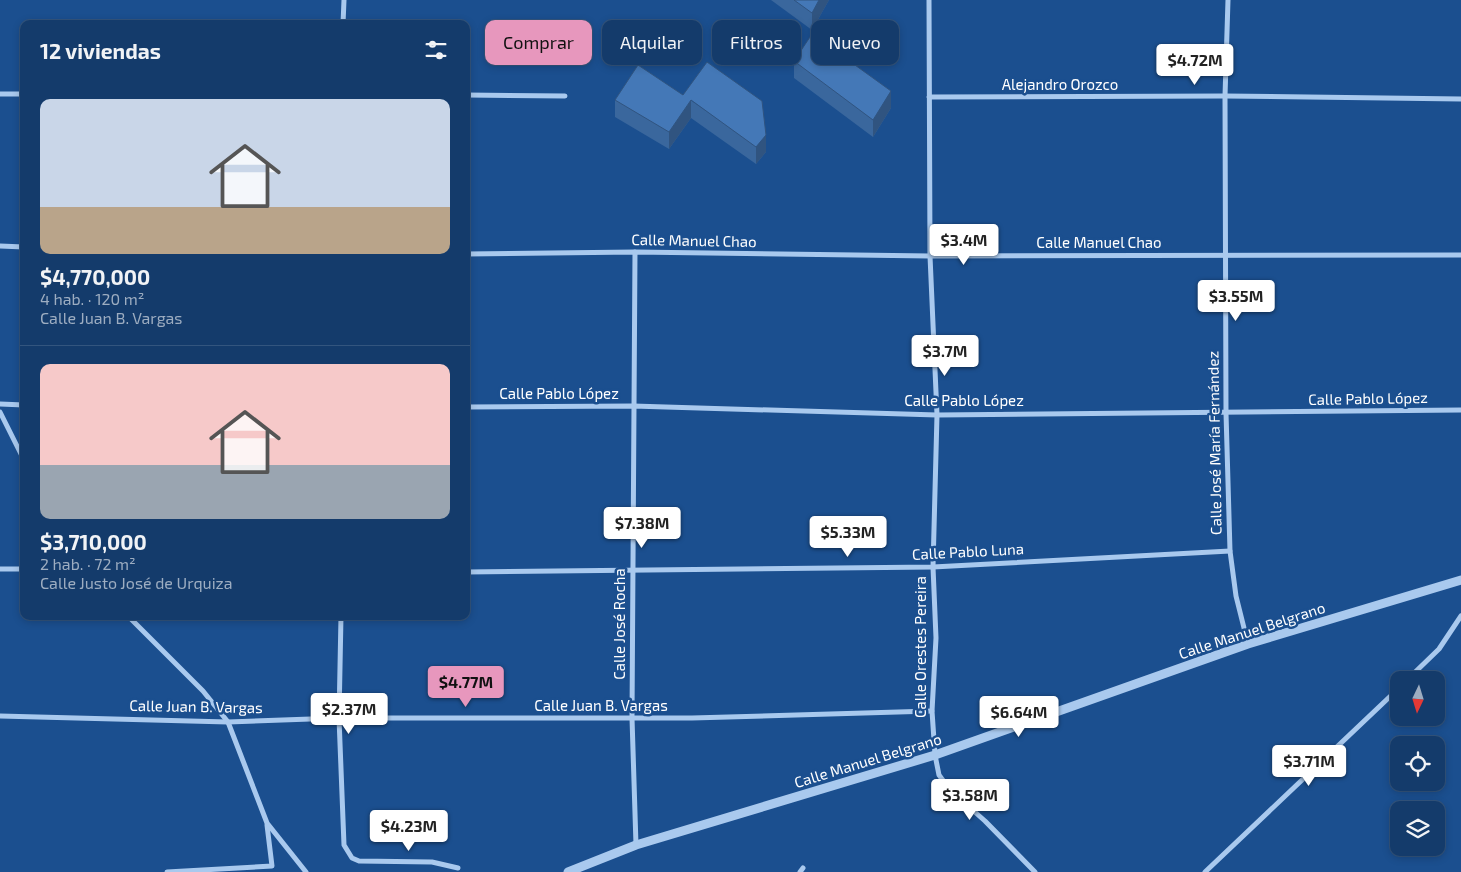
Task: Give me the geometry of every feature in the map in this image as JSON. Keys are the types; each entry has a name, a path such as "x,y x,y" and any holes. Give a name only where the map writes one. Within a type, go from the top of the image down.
{"street":[{"path":"344,0 344,20"},
{"name":"Calle Orestes Pereira","path":"929,0 930,256 936,415 933,567 936,638 932,711 935,755 939,775 950,790 985,821 1035,872"},
{"name":"Calle José María Fernández","path":"1228,0 1225,96 1226,413 1230,551 1236,596 1248,644"},
{"path":"0,94 20,94"},
{"path":"470,95 566,96"},
{"name":"Alejandro Orozco","path":"928,98 1225,96 1461,99"},
{"path":"0,246 20,247"},
{"name":"Calle Manuel Chao","path":"470,254 635,252 930,256 1461,255"},
{"name":"Calle José Rocha","path":"635,252 632,718 636,845"},
{"path":"0,404 20,405"},
{"name":"Calle Pablo López","path":"470,407 633,406 936,415 1461,410"},
{"path":"0,412 20,452"},
{"name":"Calle Pablo Luna","path":"470,572 933,567 1230,551"},
{"path":"0,569 20,569"},
{"name":"Calle Manuel Belgrano","path":"568,872 636,845 935,755 1248,644 1461,580"},
{"path":"1416,671 1439,649 1461,616"},
{"path":"132,620 203,690 228,722 267,823 273,869 168,872"},
{"path":"341,620 339,718 344,845 352,858 368,862 432,862 458,868"},
{"path":"1205,872 1390,697"},
{"name":"Calle Juan B. Vargas","path":"0,716 228,722 339,718 632,718 932,711"},
{"path":"267,823 306,872"}],"building":[{"path":"794,0 819,0 812,13"},
{"path":"811,36 811,65 855,65 891,91 873,120 799,65 801,65 801,50"},
{"path":"707,62 762,101 766,135 756,147 691,100 669,132 615,100 638,65 683,95"}]}
